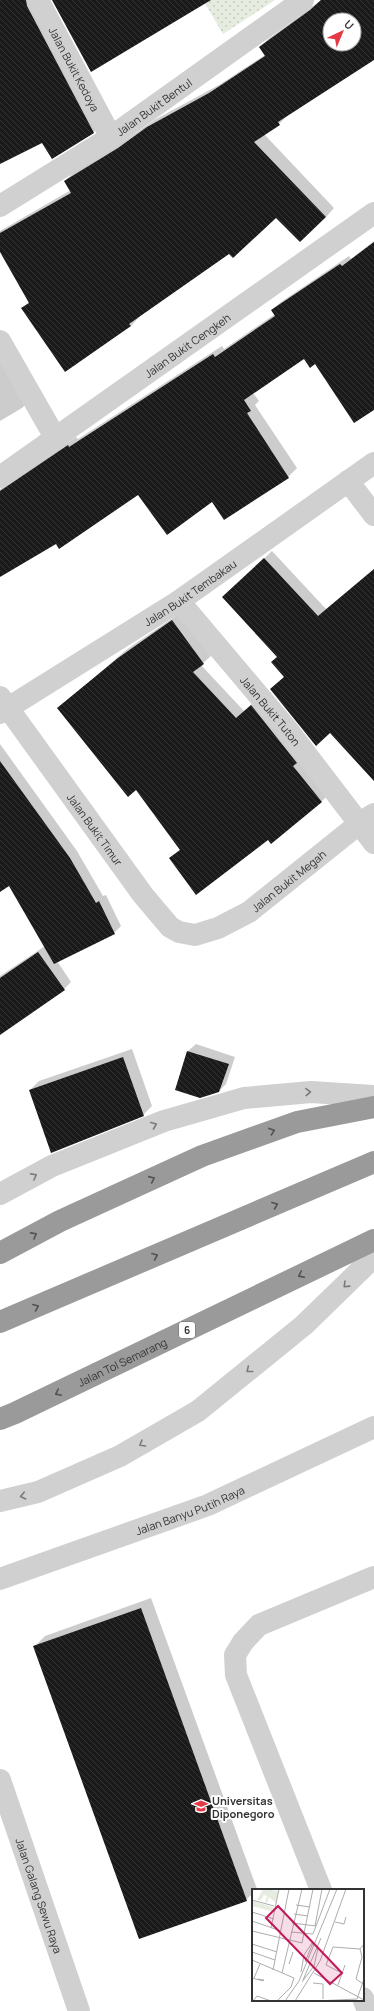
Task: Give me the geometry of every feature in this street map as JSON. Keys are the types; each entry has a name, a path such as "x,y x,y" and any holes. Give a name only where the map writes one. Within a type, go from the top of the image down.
{"highway":[{"path":"0,1254 60,1220 202,1156 297,1122 374,1107"},
{"path":"0,1322 374,1162"},
{"name":"Jalan Tol Semarang","path":"0,1418 14,1413 374,1240"}],"street":[{"name":"Jalan Bukit Kedoya","path":"38,0 111,137"},
{"name":"Jalan Bukit Bentul","path":"0,206 111,137 303,0"},
{"name":"Jalan Bukit Cengkeh","path":"0,477 56,439 374,213"},
{"path":"0,341 56,439"},
{"name":"Jalan Bukit Tembakau","path":"2,706 179,601 374,463"},
{"path":"348,481 374,515"},
{"name":"Jalan Bukit Tuton","path":"179,601 288,729 367,818 374,843"},
{"name":"Jalan Bukit Timur","path":"2,706 143,895 170,927 179,932 195,935"},
{"name":"Jalan Bukit Megah","path":"195,935 218,928 249,912 367,818"},
{"path":"0,1194 52,1166 164,1121 244,1098 311,1092 374,1096"},
{"path":"0,1501 38,1492 120,1456 198,1411 304,1325 374,1257"},
{"name":"Jalan Banyu Putih Raya","path":"0,1579 208,1505 374,1427"},
{"path":"321,1889 236,1675 235,1655 243,1642 259,1625 374,1577"},
{"name":"Jalan Galang Sewu Raya","path":"0,1780 79,2011"},
{"path":"364,2001 368,2011"}],"shaded area":[{"path":"203,0 275,0 223,34"}],"building":[{"path":"0,0 26,0 27,6 94,133 52,159 42,143 0,164"},
{"path":"52,0 211,0 91,72"},
{"path":"321,0 374,0 374,60 278,122 280,125 254,142 326,217 300,242 276,218 233,258 229,254 129,324 131,326 65,372 21,308 29,303 0,252 0,233 71,193 64,181 118,148 147,127 209,93 265,56 259,47 310,10"},
{"path":"374,242 374,410 354,423 315,364 310,368 304,359 244,400 251,411 247,413 289,478 224,520 212,502 167,535 138,495 59,549 56,544 0,577 0,491 68,445 69,447 213,354 215,357 275,316 271,310 340,264 342,266"},
{"path":"264,558 318,616 374,569 374,781 330,733 316,746 270,689 284,677 271,662 277,657 222,597"},
{"path":"172,620 204,664 193,672 236,718 251,705 297,763 293,766 322,802 271,844 268,840 196,895 169,858 180,850 136,790 128,797 57,708 118,658"},
{"path":"0,761 70,858 96,903 99,901 115,934 54,964 9,886 0,892"},
{"path":"38,952 65,990 0,1035 0,978"},
{"path":"187,1051 229,1064 219,1092 200,1098 175,1090"},
{"path":"123,1057 144,1116 51,1153 29,1090"},
{"path":"141,1608 247,1901 139,1939 33,1646"}],"place":[{"name":"Universitas Diponegoro","path":"201,1806"}]}
